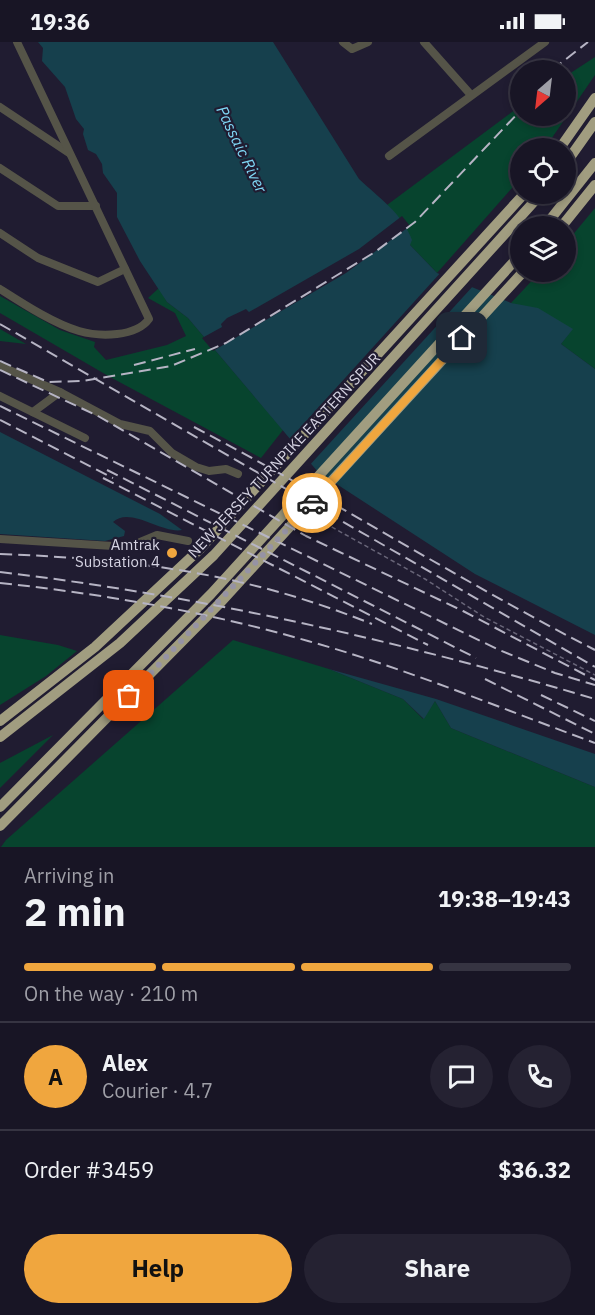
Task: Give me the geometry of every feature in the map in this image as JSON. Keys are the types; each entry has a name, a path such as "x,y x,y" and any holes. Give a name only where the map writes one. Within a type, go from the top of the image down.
{"highway":[{"path":"567,138 595,98"},
{"path":"576,149 595,122"},
{"path":"553,216 595,164"},
{"path":"570,216 595,185"},
{"name":"NEW JERSEY TURNPIKE EASTERN SPUR","path":"0,721 95,647 201,548 515,204"},
{"name":"NEW JERSEY TURNPIKE EASTERN SPUR","path":"0,737 120,643 220,549 533,204"},
{"path":"0,807 211,594 510,266"},
{"path":"0,826 227,596 514,282"}],"lane":[{"path":"0,290 79,331 134,331 149,319 17,42"},
{"path":"343,42 351,48 368,42"},
{"path":"424,42 471,95"},
{"path":"389,156 545,42"},
{"path":"0,107 69,153"},
{"path":"0,168 58,206 96,206"},
{"path":"0,233 38,258 98,282 125,269"},
{"path":"0,366 60,392 120,424 150,431 172,453 196,467 209,471 225,469 238,474"},
{"path":"33,412 60,392"},
{"path":"0,396 85,438"},
{"path":"0,539 113,546 134,545 157,535 188,541"}],"path":[{"path":"306,512 425,579 484,617 595,675"}],"green space":[{"path":"595,57 595,75 576,103 576,69"},
{"path":"510,113 510,126 560,126 552,138 510,138 510,190 437,273 410,245 387,205"},
{"path":"595,208 595,369 561,344 572,329 511,303 531,282 576,282 576,231"},
{"path":"159,288 167,302 188,318 283,430 261,458 110,377 0,313 0,296 60,330 95,342 94,347 106,360 167,345 186,336 175,313 148,298"},
{"path":"0,329 26,344 0,341"},
{"path":"0,635 58,645 77,651 46,676 0,705"},
{"path":"233,640 329,669 403,699 423,719 435,701 451,728 595,787 595,847 1,847 6,840"},
{"path":"53,735 0,788 0,763"}],"water":[{"name":"Passaic River","path":"38,42 273,42 359,179 396,214 408,230 412,240 410,245 437,273 511,303 538,308 573,329 561,344 595,369 595,635 475,574 318,472 188,318 167,302 140,261 117,217 117,193 103,173 102,164 96,154 88,150 83,134 84,129 76,119 65,87 42,61 43,48"},
{"path":"0,432 160,514 182,530 165,528 128,517 113,522 125,531 124,536 105,541 0,534"},
{"path":"329,669 436,699 595,754 595,787 451,728 435,701 424,719 403,699"}],"pier":[{"path":"402,216 410,226 346,273 213,351 202,338 222,327 221,324 227,318 246,309 249,312 359,249"},
{"path":"442,271 474,285 308,467 288,441"}],"railway":[{"path":"565,60 588,42"},
{"path":"0,361 48,382 82,381 171,366 226,343 375,252 415,222 510,122"},
{"path":"0,324 595,667"},
{"path":"134,365 195,349"},
{"path":"0,370 98,416 306,536 463,611 595,680"},
{"path":"0,406 497,649 555,673 595,685"},
{"path":"0,420 113,478"},
{"path":"194,427 494,596 595,650"},
{"path":"107,470 476,658"},
{"path":"103,478 428,645"},
{"path":"0,554 97,560 189,572 280,592 372,624"},
{"path":"0,572 226,607 448,658 595,699"},
{"path":"0,583 155,605 270,631 380,663 595,743"},
{"path":"485,679 595,734"},
{"path":"541,695 595,721"}],"way so far":[{"path":"129,696 219,604 312,503"}],"place":[{"name":"Amtrak Substation 4","path":"172,553"}],"route":[{"path":"312,503 462,338"}]}
